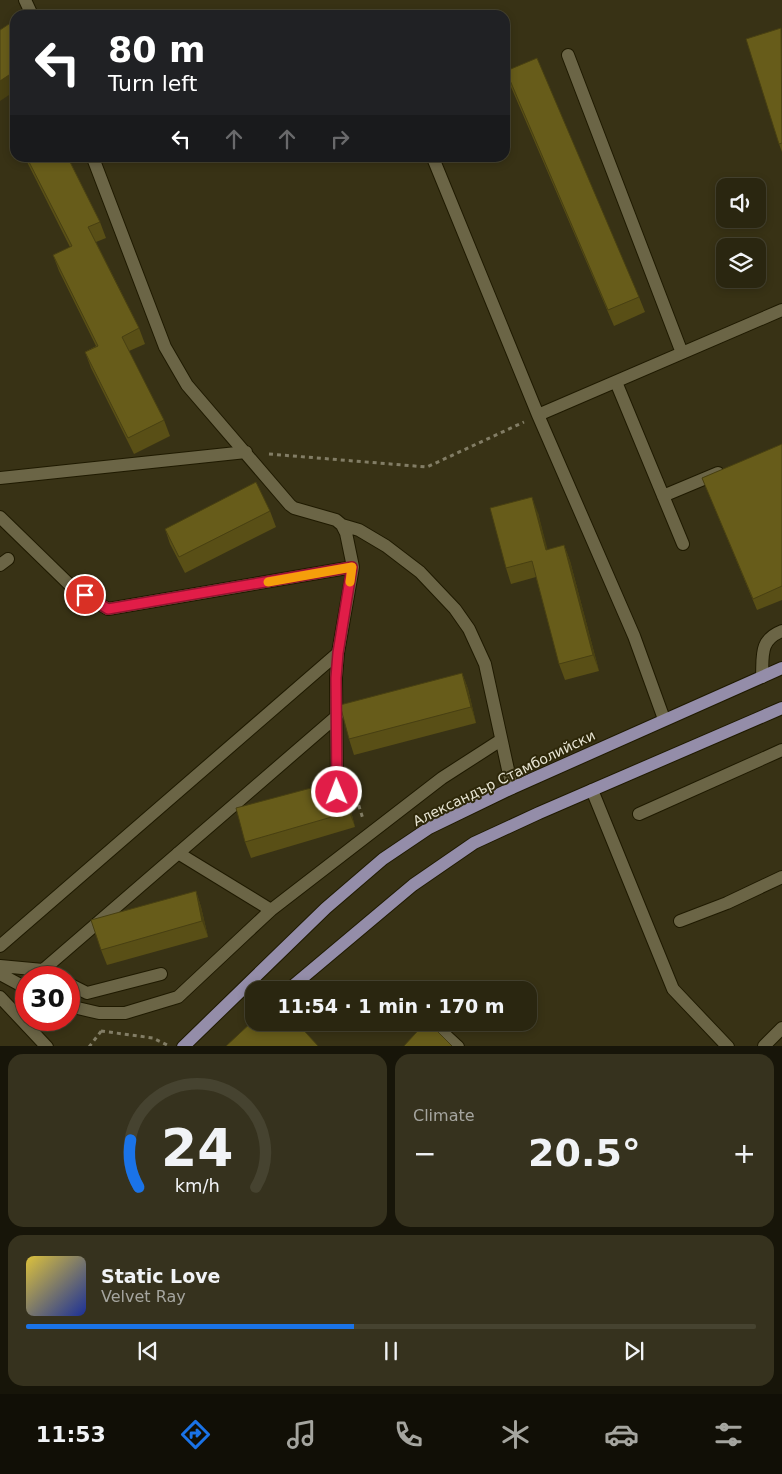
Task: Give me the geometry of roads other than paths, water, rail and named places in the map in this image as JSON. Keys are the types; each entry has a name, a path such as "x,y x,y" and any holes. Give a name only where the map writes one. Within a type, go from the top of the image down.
{"main road":[{"name":"Александър Стамболийски","path":"183,1046 326,908 383,859 429,828 664,719 782,668"},
{"path":"299,981 413,886 474,843 782,708"}],"street":[{"path":"568,55 682,353"},
{"path":"96,162 165,347 186,385 290,505 294,508 336,520 346,532 352,567 338,653 336,678 337,792"},
{"path":"435,162 538,415 634,636 664,719"},
{"path":"538,415 782,310"},
{"path":"616,382 683,544"},
{"path":"0,478 246,452"},
{"path":"663,496 727,469"},
{"path":"0,517 73,588 108,609 352,567"},
{"path":"342,525 359,530 386,546 420,572 455,609 469,629 485,664 512,788"},
{"path":"762,677 764,645 769,638 782,630"},
{"path":"0,946 338,653"},
{"path":"47,966 337,716"},
{"path":"80,1009 99,1013 126,1013 178,997 271,910 442,778 502,740"},
{"path":"639,814 782,750"},
{"path":"592,790 673,988 728,1046"},
{"path":"178,853 271,910"},
{"path":"680,921 726,903 782,877"},
{"path":"0,966 15,967"},
{"path":"0,974 15,982"},
{"path":"80,990 87,993 161,974"},
{"path":"0,997 47,1046"},
{"path":"764,1046 782,1028"},
{"path":"441,1031 458,1046"}]}
